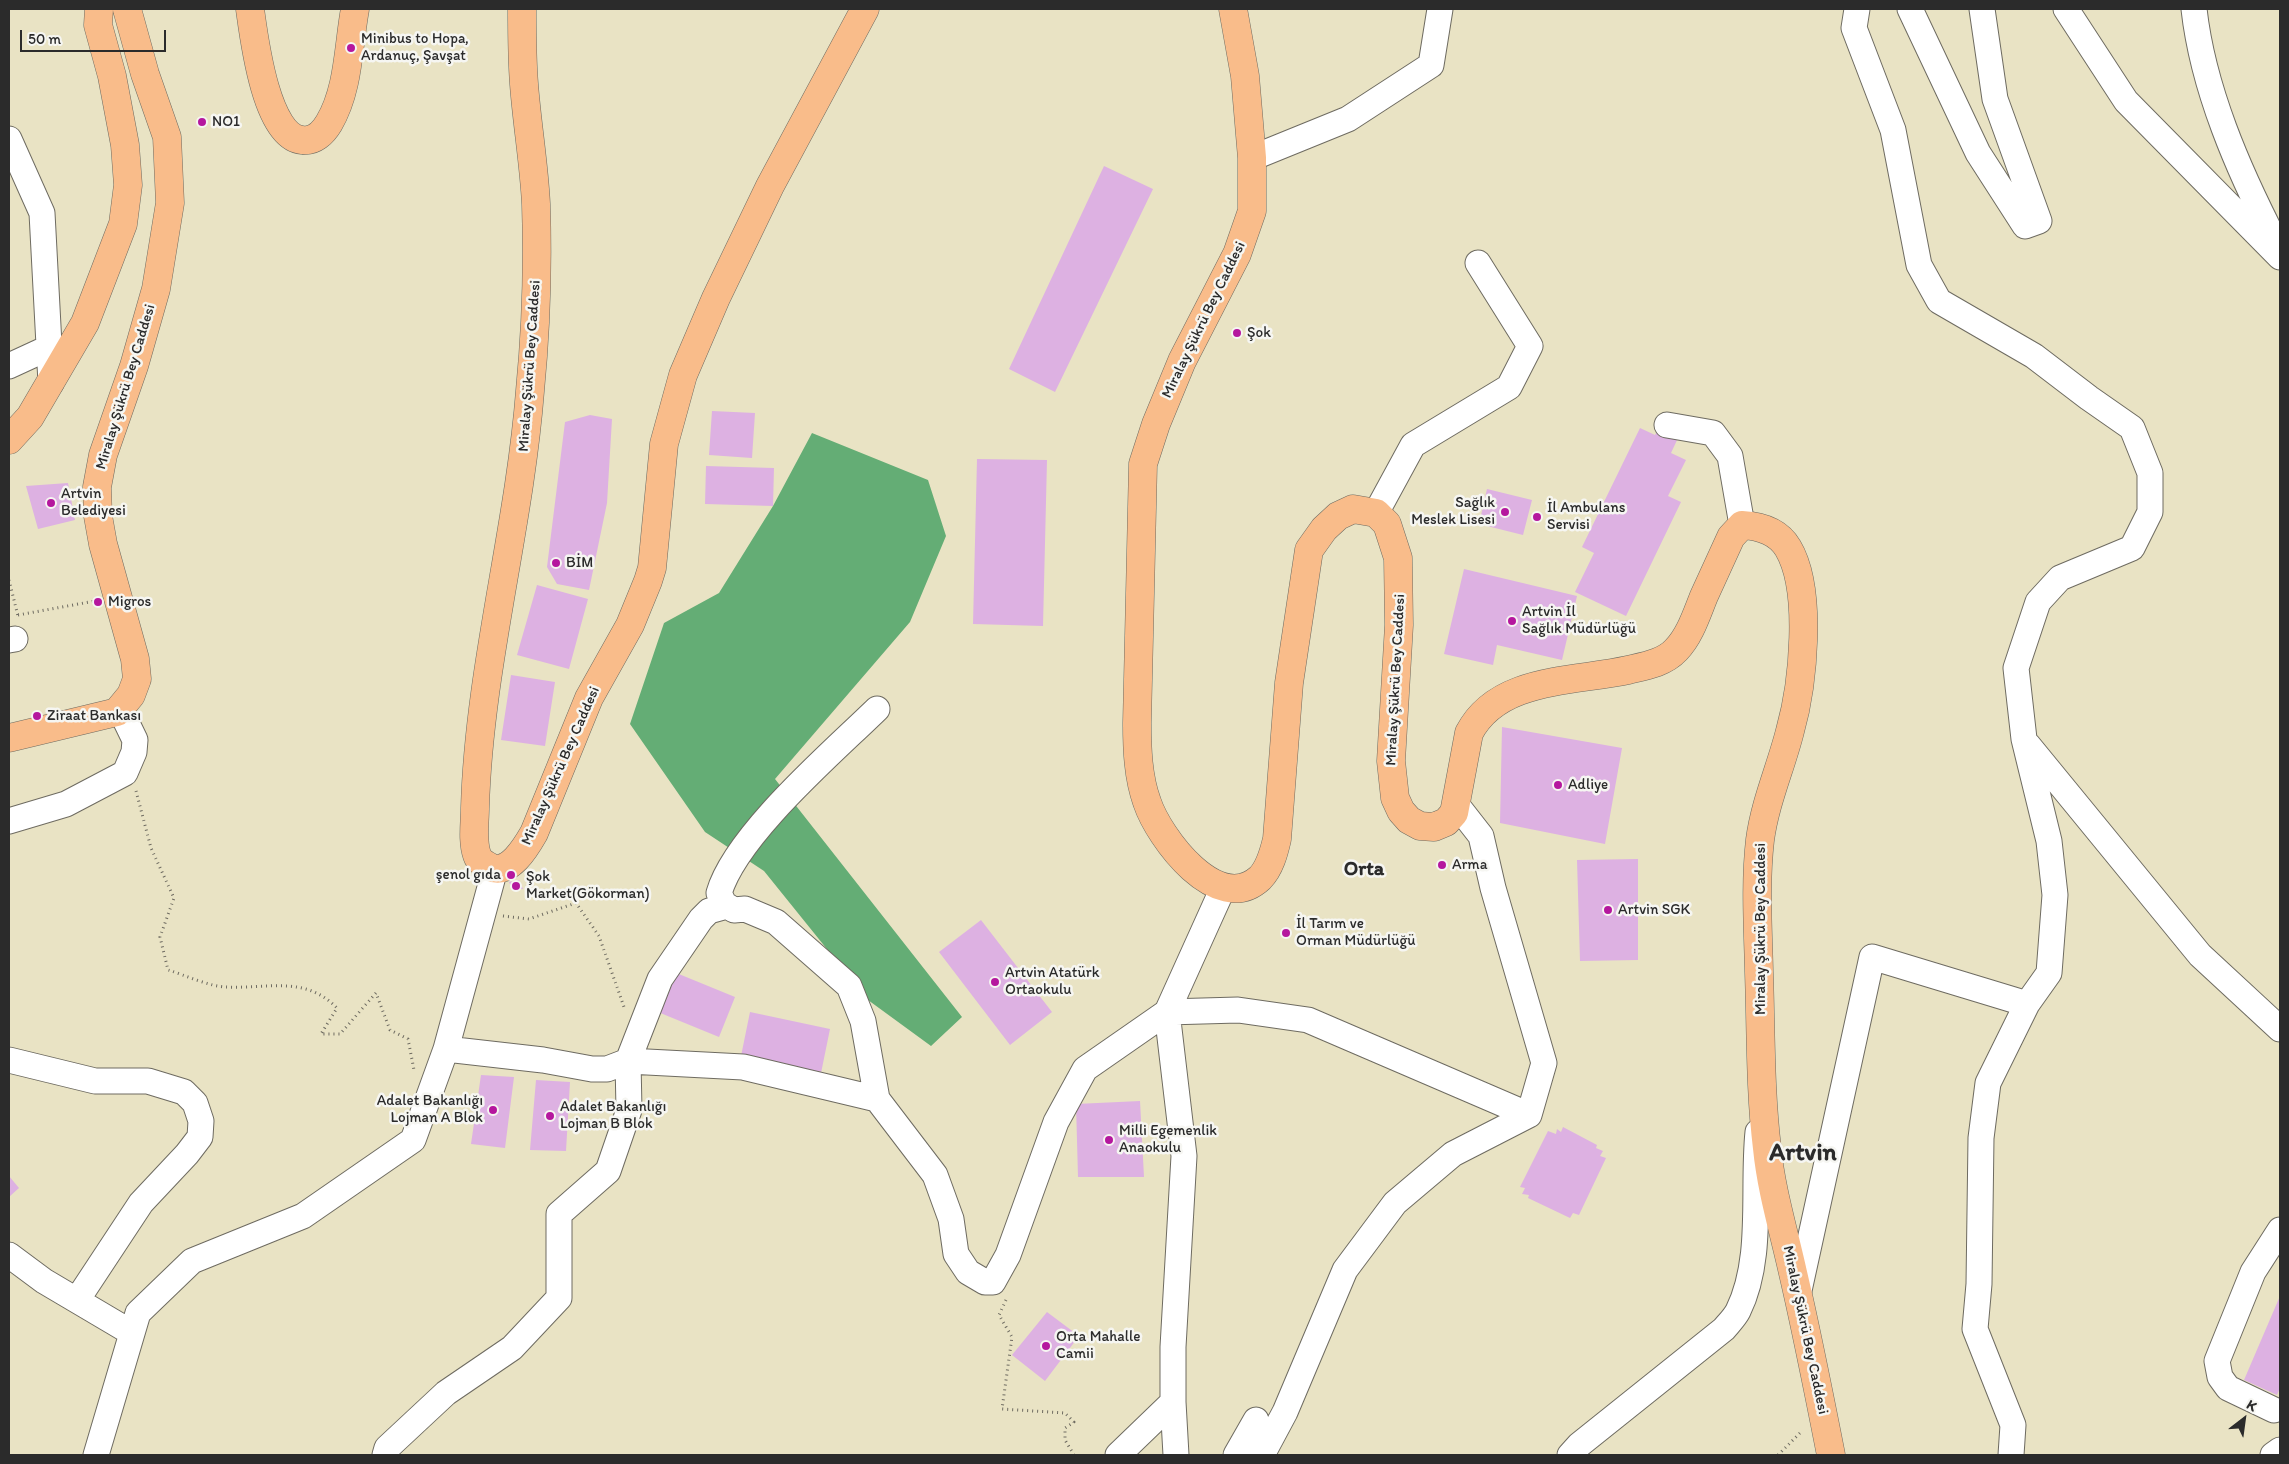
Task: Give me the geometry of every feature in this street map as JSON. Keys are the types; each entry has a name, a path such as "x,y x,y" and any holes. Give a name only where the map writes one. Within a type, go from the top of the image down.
{"main road":[{"path":"9,440 30,417 85,323 121,231 127,195 125,145 112,76 98,25 99,9"},
{"name":"Miralay Şükrü Bey Caddesi","path":"120,709 131,695 137,679 135,659 98,516 97,487 103,454 134,366 156,289 170,203 167,138 145,74 127,9"},
{"path":"250,9 257,56 274,112 288,134 296,140 308,141 323,133 335,109 346,69 355,9"},
{"name":"Miralay Şükrü Bey Caddesi","path":"522,9 524,84 536,201 536,286 525,449 500,596 478,753 474,825 476,852 482,862 495,869 503,868 510,864 525,848 534,834 589,698 618,648 641,601 652,568 664,444 683,375 716,298 770,186 865,9"},
{"name":"Miralay Şükrü Bey Caddesi","path":"1223,888 1202,876 1184,860 1158,826 1146,802 1137,748 1137,722 1143,464 1156,424 1182,361 1246,233 1252,211 1252,158 1242,48 1233,9"},
{"path":"1223,888 1238,888 1261,877 1270,860 1277,839 1289,683 1309,550 1324,529 1338,516 1353,509 1376,513"},
{"name":"Miralay Şükrü Bey Caddesi","path":"1376,513 1387,524 1394,539 1400,581 1391,752 1395,798 1401,811 1409,820 1420,826 1434,827 1446,822 1454,813 1469,732 1474,722 1491,704 1515,691 1606,675 1662,660 1676,650 1687,634 1731,537 1742,525 1763,527 1788,547 1796,568 1802,596 1802,656 1798,697 1791,730 1763,821 1759,848 1758,912 1762,1092 1767,1150 1831,1455"},
{"path":"9,738 70,725 117,712 120,709"}],"street":[{"path":"1252,158 1348,118 1431,65 1440,9"},
{"path":"1856,9 1854,28 1893,130 1919,265 1939,301 2034,356 2132,428 2150,472 2150,512 2132,548 2060,578 2038,602 2016,668 2024,739 2049,841 2055,895 2049,973 2027,1004 1988,1083 1982,1138 1979,1284 1975,1329 2013,1425 2011,1455"},
{"path":"1910,9 1978,152 2025,226 2039,221 1995,99 1982,9"},
{"path":"2066,9 2126,101 2280,257"},
{"path":"2194,9 2204,59 2230,143 2255,202 2280,252"},
{"path":"9,139 42,214 51,383"},
{"path":"1376,513 1414,445 1509,386 1530,346 1478,263"},
{"path":"9,366 48,348"},
{"path":"1667,425 1713,433 1730,456 1742,525"},
{"path":"9,821 66,804 125,773 134,752 135,740 120,709"},
{"path":"877,709 790,794 741,850 722,883 719,893 727,906 734,910 745,909 776,922 849,986 863,1021 877,1099 935,1175 951,1219 956,1254 968,1272 984,1282 993,1282 1008,1255 1056,1122 1084,1068 1167,1012 1238,1010 1308,1020 1529,1115"},
{"path":"2024,739 2200,955 2280,1029"},
{"path":"1262,1455 1285,1412 1345,1270 1395,1203 1453,1154 1529,1115 1544,1063 1493,888 1481,836 1456,804"},
{"path":"96,1455 138,1313 192,1261 303,1216 413,1140 446,1049 495,869"},
{"path":"1176,1455 1173,1402 1173,1347 1184,1156 1167,1012 1223,888"},
{"path":"385,1455 387,1448 446,1393 512,1348 559,1298 559,1214 608,1171 630,1110 628,1061 660,979 701,919 709,911 727,906"},
{"path":"1798,1295 1872,957 2027,1004"},
{"path":"446,1049 543,1060 592,1069 607,1069 628,1061 743,1067 877,1099"},
{"path":"9,1060 95,1081 148,1082 184,1092 195,1103 201,1121 200,1136 187,1154 141,1203 77,1300"},
{"path":"1570,1455 1579,1445 1724,1329 1738,1312 1748,1282 1753,1258 1755,1156 1762,1092"},
{"path":"2278,1406 2228,1388 2220,1377 2217,1360 2253,1272 2280,1230"},
{"path":"9,1255 44,1281 132,1332"},
{"path":"1118,1455 1173,1402"},
{"path":"1236,1455 1256,1420"},
{"path":"2273,1455 2280,1450"}],"path":[{"path":"9,580 18,614 12,640"},
{"path":"18,614 118,598"},
{"path":"138,782 136,791 151,848 174,898 160,937 168,970 225,988 295,985 330,1001 337,1008 321,1034 340,1034 376,993 390,1030 408,1040 416,1076"},
{"path":"483,914 529,919 576,903 599,936 624,1009"},
{"path":"984,1282 1006,1300 999,1315 1012,1337 1002,1409 1065,1413 1074,1422 1065,1428 1065,1440 1074,1455"},
{"path":"1778,1455 1822,1410"}],"green space":[{"path":"812,433 928,480 946,536 910,622 775,779 962,1017 931,1046 868,1000 764,871 705,832 630,724 664,623 719,593 773,506"}],"building":[{"path":"1104,166 1153,189 1055,392 1009,369"},
{"path":"712,411 755,413 752,458 709,455"},
{"path":"590,415 612,419 607,503 589,590 557,584 547,567 565,422"},
{"path":"1640,428 1655,435 1659,428 1678,438 1671,453 1686,460 1668,496 1681,502 1626,616 1575,592 1594,553 1582,547"},
{"path":"977,459 1047,460 1043,626 973,624"},
{"path":"706,466 774,468 773,506 705,504"},
{"name":"Artvin Belediyesi","path":"68,483 75,520 38,529 26,486"},
{"name":"Sağlık Meslek Lisesi","path":"1487,489 1532,500 1523,535 1479,524"},
{"name":"Artvin İl Sağlık Müdürlüğü","path":"1464,569 1577,596 1562,660 1497,645 1493,665 1444,654"},
{"path":"537,585 588,599 569,669 517,655"},
{"path":"511,675 555,682 545,746 501,740"},
{"name":"Adliye","path":"1502,727 1622,748 1605,844 1500,823"},
{"name":"Artvin SGK","path":"1638,859 1638,960 1580,961 1577,860"},
{"name":"Şok Market(Gökorman)","path":"519,880 523,889 512,889 509,882"},
{"name":"Artvin Atatürk Ortaokulu","path":"981,920 1052,1012 1010,1045 939,952"},
{"path":"669,970 735,997 719,1037 653,1010"},
{"path":"750,1012 830,1029 820,1078 740,1061"},
{"name":"Adalet Bakanlığı Lojman A Blok","path":"481,1075 514,1077 505,1148 471,1144"},
{"name":"Adalet Bakanlığı Lojman B Blok","path":"536,1080 570,1082 566,1151 530,1150"},
{"name":"Milli Egemenlik Anaokulu","path":"1140,1101 1144,1177 1078,1177 1076,1104"},
{"path":"1563,1127 1597,1145 1596,1148 1603,1151 1600,1156 1606,1158 1579,1215 1573,1213 1570,1218 1528,1198 1529,1195 1522,1194 1525,1188 1520,1187 1548,1131 1556,1134 1557,1129 1561,1132"},
{"path":"9,1176 19,1188 9,1197"},
{"path":"2280,1296 2280,1388 2277,1395 2244,1380"},
{"name":"Orta Mahalle Camii","path":"1047,1312 1079,1336 1045,1381 1012,1355"}],"place":[{"name":"Minibus to Hopa, Ardanuç, Şavşat","path":"351,48"},
{"name":"NO1","path":"202,122"},
{"name":"Şok","path":"1237,333"},
{"name":"Artvin Belediyesi","path":"51,503"},
{"name":"Sağlık Meslek Lisesi","path":"1505,512"},
{"name":"İl Ambulans Servisi","path":"1537,517"},
{"name":"BİM","path":"556,563"},
{"name":"Migros","path":"98,602"},
{"name":"Artvin İl Sağlık Müdürlüğü","path":"1512,621"},
{"name":"Ziraat Bankası","path":"37,716"},
{"name":"Adliye","path":"1558,785"},
{"name":"Arma","path":"1442,865"},
{"name":"şenol gıda","path":"511,875"},
{"name":"Şok Market(Gökorman)","path":"516,886"},
{"name":"Artvin SGK","path":"1608,910"},
{"name":"İl Tarım ve Orman Müdürlüğü","path":"1286,933"},
{"name":"Artvin Atatürk Ortaokulu","path":"995,982"},
{"name":"Adalet Bakanlığı Lojman A Blok","path":"493,1110"},
{"name":"Adalet Bakanlığı Lojman B Blok","path":"550,1116"},
{"name":"Milli Egemenlik Anaokulu","path":"1109,1140"},
{"name":"Orta Mahalle Camii","path":"1046,1346"}],"district":[{"name":"Orta","path":"1364,870"},
{"name":"Artvin","path":"1803,1154"}]}
